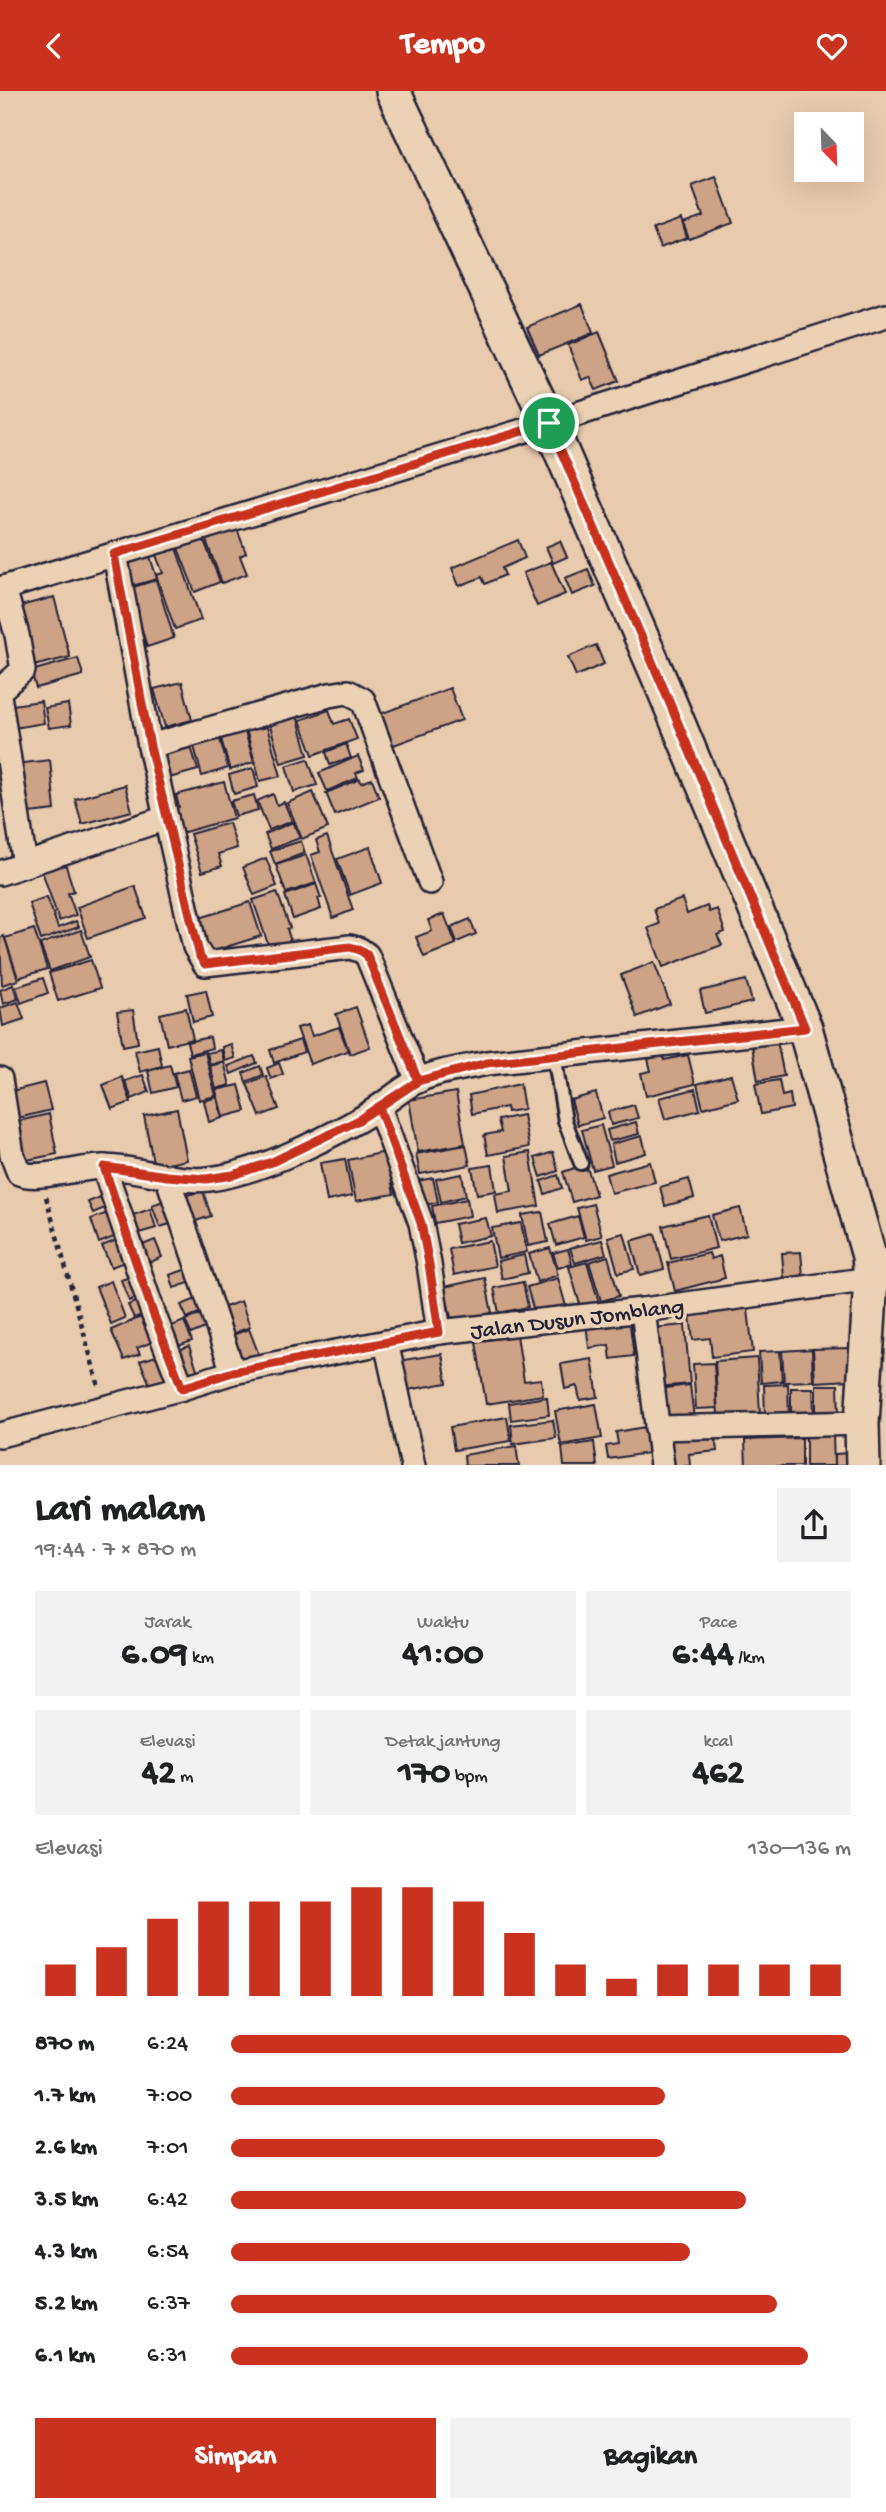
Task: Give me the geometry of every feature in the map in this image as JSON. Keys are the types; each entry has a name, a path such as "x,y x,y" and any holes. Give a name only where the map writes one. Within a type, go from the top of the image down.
{"street":[{"path":"393,91 549,423 663,687 805,1028 875,1262 862,1423 863,1465"},
{"path":"0,690 23,670 17,635 2,588 549,423 886,316"},
{"path":"114,554 150,746 195,947 205,964 350,947 360,950 367,955 418,1081"},
{"path":"150,746 348,692 363,700 430,882"},
{"path":"0,701 25,865"},
{"path":"0,873 166,818"},
{"path":"0,1079 15,1166 19,1173 28,1177 72,1169 104,1167 206,1179 233,1175 272,1162 357,1121 418,1081 487,1063 805,1028"},
{"path":"379,1107 421,1223 439,1332"},
{"path":"104,1167 156,1322 182,1388"},
{"path":"167,1176 233,1372"},
{"name":"Jalan Dusun Jomblang","path":"0,1435 105,1409 233,1372 439,1332 643,1311 875,1262"},
{"path":"643,1311 662,1465"},
{"path":"386,1342 413,1465"},
{"path":"657,1428 862,1423"}],"lane":[{"path":"554,1055 565,1121 581,1163"}],"path":[{"path":"40,1175 105,1409"}],"building":[{"path":"716,177 733,223 689,239 683,223 703,216 692,186"},
{"path":"681,219 687,238 660,248 653,229"},
{"path":"582,304 593,333 539,355 527,327"},
{"path":"599,332 619,381 596,390 590,377 582,380 568,345"},
{"path":"237,529 246,553 240,556 247,574 222,583 206,540"},
{"path":"203,538 220,582 195,592 178,548"},
{"path":"518,540 525,558 502,568 505,575 485,584 482,577 459,586 452,568"},
{"path":"560,541 567,557 553,563 546,547"},
{"path":"176,548 201,620 175,629 156,575 163,573 156,555"},
{"path":"149,553 157,579 132,586 125,560"},
{"path":"551,562 565,594 537,606 523,573"},
{"path":"588,569 595,586 572,595 565,578"},
{"path":"156,580 174,638 147,647 130,588"},
{"path":"54,597 70,657 29,667 13,608"},
{"path":"596,645 604,664 576,676 568,657"},
{"path":"78,658 83,675 36,688 31,671"},
{"path":"182,682 192,720 165,727 154,689"},
{"path":"450,688 462,720 391,746 380,714"},
{"path":"41,701 44,723 8,729 5,706"},
{"path":"68,704 71,725 49,728 45,708"},
{"path":"329,710 334,724 349,719 357,739 313,755 300,720"},
{"path":"296,712 308,755 281,763 268,719"},
{"path":"255,719 258,729 267,727 281,776 260,781 244,722"},
{"path":"243,725 254,762 230,770 219,732"},
{"path":"218,732 228,768 202,776 192,739"},
{"path":"189,740 198,770 162,780 154,750"},
{"path":"346,744 351,758 330,765 326,752"},
{"path":"358,756 364,770 356,773 358,778 327,791 319,773"},
{"path":"308,759 317,785 294,792 286,766"},
{"path":"50,760 55,810 21,814 15,764"},
{"path":"253,768 258,787 234,794 229,775"},
{"path":"360,779 361,783 372,779 379,797 335,815 326,793"},
{"path":"224,782 234,818 174,835 167,811 179,807 176,795"},
{"path":"125,785 132,811 82,824 75,799"},
{"path":"313,792 328,828 302,839 287,803"},
{"path":"273,794 277,805 284,802 292,821 269,830 257,801"},
{"path":"254,795 258,810 236,816 231,801"},
{"path":"293,822 300,838 271,849 265,834"},
{"path":"229,823 237,848 218,854 222,866 202,872 190,834"},
{"path":"327,836 353,910 333,918 311,855 320,852 316,840"},
{"path":"301,841 305,853 275,864 270,851"},
{"path":"370,847 382,883 350,895 337,859"},
{"path":"306,855 316,883 286,893 276,865"},
{"path":"63,857 74,891 68,893 76,915 59,921 40,865"},
{"path":"266,858 277,886 254,895 243,867"},
{"path":"316,884 321,898 318,898 321,909 293,919 285,895"},
{"path":"135,886 146,918 88,938 77,907"},
{"path":"277,892 290,928 287,929 291,942 270,950 253,900"},
{"path":"47,897 58,928 76,921 79,927 41,940 29,903"},
{"path":"682,899 687,914 707,906 709,912 717,909 725,932 717,935 722,945 663,967 648,928 659,924 654,909"},
{"path":"250,902 261,936 207,953 197,919"},
{"path":"444,914 456,944 424,957 416,937 432,931 428,920"},
{"path":"470,919 476,934 457,942 451,927"},
{"path":"34,929 47,969 18,978 5,938"},
{"path":"81,930 90,957 50,971 40,944"},
{"path":"4,936 18,980 2,985 0,938"},
{"path":"91,960 100,988 58,1001 49,973"},
{"path":"654,962 670,1004 637,1017 621,975"},
{"path":"43,978 48,993 21,1003 16,987"},
{"path":"746,980 752,1002 705,1013 700,991"},
{"path":"13,985 18,999 3,1004 0,990"},
{"path":"206,990 212,1017 193,1022 187,994"},
{"path":"18,1002 24,1019 3,1026 0,1008"},
{"path":"356,1007 370,1047 350,1054 336,1014"},
{"path":"186,1008 193,1039 167,1045 160,1014"},
{"path":"133,1010 138,1043 123,1046 117,1012"},
{"path":"308,1025 312,1036 339,1027 348,1051 310,1064 297,1028"},
{"path":"776,1036 784,1076 758,1081 751,1040"},
{"path":"210,1037 212,1048 190,1054 187,1042"},
{"path":"300,1040 304,1052 274,1063 270,1050"},
{"path":"231,1044 235,1058 225,1061 222,1047"},
{"path":"158,1046 162,1066 140,1072 135,1051"},
{"path":"221,1050 224,1061 210,1065 207,1053"},
{"path":"205,1052 216,1096 199,1100 188,1056"},
{"path":"663,1055 664,1060 688,1055 695,1084 646,1096 641,1073 651,1071 648,1059"},
{"path":"254,1056 257,1063 231,1074 228,1066"},
{"path":"224,1062 230,1085 216,1089 210,1066"},
{"path":"279,1063 283,1074 271,1079 267,1068"},
{"path":"170,1065 176,1087 153,1093 148,1071"},
{"path":"260,1066 263,1075 246,1082 243,1073"},
{"path":"189,1069 196,1096 181,1100 174,1073"},
{"path":"143,1075 149,1092 132,1099 125,1081"},
{"path":"731,1075 738,1099 703,1108 697,1084"},
{"path":"266,1076 279,1109 260,1116 247,1084"},
{"path":"122,1077 131,1102 112,1109 103,1085"},
{"path":"779,1080 782,1096 790,1094 792,1108 761,1114 755,1084"},
{"path":"44,1083 51,1110 14,1119 8,1092"},
{"path":"520,1084 524,1109 507,1112 506,1107 472,1114 469,1095"},
{"path":"239,1085 246,1111 223,1117 216,1090"},
{"path":"695,1089 700,1110 665,1119 659,1098"},
{"path":"456,1092 465,1144 418,1152 409,1100"},
{"path":"596,1093 603,1118 578,1125 571,1100"},
{"path":"217,1097 222,1118 209,1122 204,1101"},
{"path":"634,1105 638,1118 611,1125 608,1112"},
{"path":"177,1109 187,1160 154,1167 144,1116"},
{"path":"49,1114 57,1154 22,1161 14,1122"},
{"path":"523,1115 529,1147 488,1155 484,1135 501,1132 498,1120"},
{"path":"636,1122 639,1134 610,1141 607,1130"},
{"path":"601,1125 612,1165 593,1170 582,1130"},
{"path":"642,1136 646,1153 615,1162 611,1144"},
{"path":"466,1145 470,1165 420,1174 416,1154"},
{"path":"386,1152 394,1194 356,1201 348,1160"},
{"path":"530,1152 539,1206 498,1213 495,1194 512,1191 506,1156"},
{"path":"553,1152 558,1171 541,1177 535,1158"},
{"path":"345,1159 352,1196 327,1201 320,1163"},
{"path":"650,1162 655,1182 611,1193 606,1174"},
{"path":"586,1164 596,1195 572,1202 563,1172"},
{"path":"492,1165 496,1191 477,1194 472,1168"},
{"path":"462,1174 466,1196 441,1202 436,1179"},
{"path":"558,1175 562,1188 545,1194 541,1181"},
{"path":"433,1178 438,1202 422,1206 417,1181"},
{"path":"689,1179 694,1198 665,1206 660,1187"},
{"path":"203,1191 211,1216 187,1224 179,1197"},
{"path":"108,1194 112,1205 93,1213 88,1202"},
{"path":"171,1198 177,1215 168,1218 170,1224 160,1227 152,1205"},
{"path":"467,1199 470,1216 435,1223 432,1206"},
{"path":"593,1204 602,1236 586,1240 577,1208"},
{"path":"740,1208 747,1234 719,1241 712,1215"},
{"path":"150,1209 156,1228 139,1233 133,1215"},
{"path":"113,1211 122,1234 99,1243 91,1219"},
{"path":"542,1212 548,1242 528,1246 522,1215"},
{"path":"708,1215 716,1248 671,1259 663,1226"},
{"path":"578,1216 584,1237 556,1245 550,1224"},
{"path":"486,1218 491,1236 458,1243 454,1224"},
{"path":"521,1223 527,1252 498,1258 492,1228"},
{"path":"624,1233 634,1269 618,1273 608,1237"},
{"path":"655,1234 664,1269 640,1275 631,1241"},
{"path":"124,1237 133,1259 111,1267 102,1246"},
{"path":"155,1240 162,1257 142,1266 135,1248"},
{"path":"602,1240 606,1254 575,1263 570,1248"},
{"path":"490,1241 495,1266 454,1275 449,1249"},
{"path":"550,1248 558,1275 537,1282 529,1254"},
{"path":"568,1249 572,1264 558,1268 553,1253"},
{"path":"801,1252 803,1276 784,1278 782,1253"},
{"path":"709,1253 711,1259 720,1256 725,1278 675,1291 668,1263"},
{"path":"524,1255 528,1273 502,1279 498,1261"},
{"path":"608,1256 619,1296 601,1301 589,1262"},
{"path":"587,1262 599,1303 581,1308 569,1267"},
{"path":"190,1268 195,1281 174,1288 170,1275"},
{"path":"132,1276 140,1296 129,1301 121,1280"},
{"path":"485,1278 492,1313 452,1322 444,1287"},
{"path":"558,1278 567,1310 536,1319 527,1287"},
{"path":"111,1281 125,1318 111,1324 96,1287"},
{"path":"523,1282 528,1307 499,1313 494,1288"},
{"path":"201,1297 206,1310 187,1318 181,1305"},
{"path":"143,1299 148,1313 134,1318 128,1305"},
{"path":"241,1301 250,1327 224,1337 214,1311"},
{"path":"747,1301 753,1352 712,1357 710,1338 693,1340 689,1307"},
{"path":"206,1312 212,1325 191,1334 185,1320"},
{"path":"141,1317 146,1328 154,1325 160,1339 137,1348 140,1354 124,1360 111,1330"},
{"path":"629,1317 634,1356 611,1359 609,1345 589,1348 586,1323"},
{"path":"184,1321 192,1341 168,1350 160,1331"},
{"path":"685,1325 690,1384 658,1387 653,1328"},
{"path":"249,1329 259,1355 233,1364 224,1338"},
{"path":"517,1335 524,1381 541,1379 543,1395 486,1404 476,1342"},
{"path":"189,1346 199,1375 181,1381 171,1353"},
{"path":"849,1348 850,1380 815,1382 813,1349"},
{"path":"812,1349 813,1381 784,1382 782,1351"},
{"path":"780,1351 782,1381 761,1383 759,1352"},
{"path":"163,1354 176,1382 153,1392 140,1361"},
{"path":"442,1354 447,1383 402,1391 397,1361"},
{"path":"757,1358 760,1414 718,1416 715,1361"},
{"path":"592,1359 598,1397 580,1400 577,1386 565,1389 561,1364"},
{"path":"714,1363 717,1408 696,1409 693,1364"},
{"path":"788,1384 789,1417 765,1419 764,1385"},
{"path":"690,1385 694,1418 657,1421 665,1399 665,1388"},
{"path":"816,1385 838,1385 839,1417 816,1417"},
{"path":"791,1388 813,1388 814,1413 791,1413"},
{"path":"547,1397 549,1415 511,1420 509,1403"},
{"path":"596,1404 602,1438 561,1445 555,1411"},
{"path":"507,1417 511,1441 454,1450 450,1427"},
{"path":"553,1420 556,1438 513,1444 511,1425"},
{"path":"651,1426 655,1452 608,1459 606,1446 618,1444 616,1432"},
{"path":"715,1433 717,1451 689,1454 690,1465 668,1465 665,1439"},
{"path":"833,1435 834,1465 806,1465 806,1436"},
{"path":"802,1438 802,1465 746,1465 745,1440"},
{"path":"594,1442 597,1465 564,1465 562,1447"},
{"path":"516,1446 519,1465 465,1465 464,1455"},
{"path":"849,1453 850,1465 835,1465 835,1454"}],"route":[{"path":"549,423 114,554 150,746 195,947 200,957 205,964 350,947 360,950 367,955 418,1081 397,1093 357,1121 272,1162 233,1175 206,1179 104,1167 153,1313 182,1388 233,1372 439,1332 421,1223 379,1107 397,1093 418,1081 487,1063 805,1028 663,687 549,423"}]}
